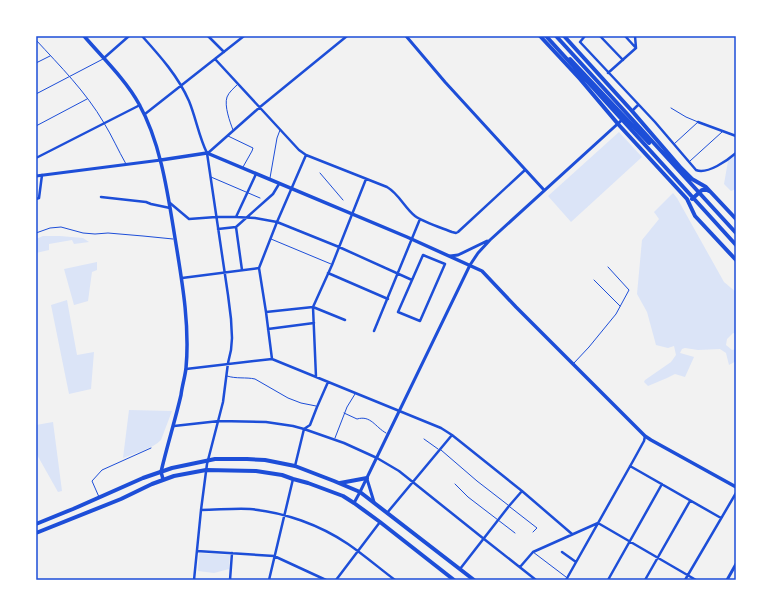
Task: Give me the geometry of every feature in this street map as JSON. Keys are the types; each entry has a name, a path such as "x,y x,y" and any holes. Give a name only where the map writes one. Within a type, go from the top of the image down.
{"main road":[{"path":"84,36 128,87 145,114 161,160 176,240 184,295 187,347 186,369 174,426 161,472 164,479"},
{"path":"540,36 687,199 695,216 736,260"},
{"path":"545,36 557,45 683,177 700,183"},
{"path":"545,36 736,245"},
{"path":"556,36 736,233"},
{"path":"564,36 674,160 692,179 713,193 736,219"},
{"path":"580,79 599,88"},
{"path":"606,96 611,116"},
{"path":"653,146 674,160"},
{"path":"161,160 207,153 413,239 482,271 645,436 736,487"},
{"path":"689,203 702,190 707,190 713,193"},
{"path":"36,524 143,478 161,472 208,460 230,458 265,460 295,466 360,492 474,580"},
{"path":"36,533 120,499 164,479 206,470 256,471 293,478 344,496 380,522 453,580"},
{"path":"339,483 367,478"}],"street":[{"path":"103,58 129,36"},
{"path":"142,36 162,57 181,86 192,109 203,145 207,153 232,328 231,350 219,421 206,470 194,580"},
{"path":"208,36 224,52"},
{"path":"145,114 244,36"},
{"path":"207,153 260,107 347,36"},
{"path":"406,36 445,82 544,190"},
{"path":"585,36 580,42 696,170 704,172 717,166 736,153"},
{"path":"600,36 622,60"},
{"path":"625,36 636,48"},
{"path":"635,36 636,48"},
{"path":"608,73 636,48"},
{"path":"215,59 299,150 306,155 391,189 411,212 420,219 452,232 458,232 525,170"},
{"path":"36,158 140,105"},
{"path":"354,502 400,411 470,265 478,253 544,190 638,105"},
{"path":"698,122 736,136"},
{"path":"272,359 259,268 306,155"},
{"path":"36,199 39,198 39,176 161,160"},
{"path":"236,217 256,174"},
{"path":"316,377 313,307 332,265 366,179"},
{"path":"218,229 236,227 273,194 279,184"},
{"path":"101,197 146,202 170,208"},
{"path":"169,202 190,219 236,217 255,218 277,222 412,280"},
{"path":"374,331 420,219"},
{"path":"236,227 242,270"},
{"path":"450,256 458,255 490,240"},
{"path":"423,255 445,264 420,321 398,312 412,280 423,255"},
{"path":"182,278 259,268"},
{"path":"328,274 388,299"},
{"path":"266,312 313,307 345,320"},
{"path":"268,328 314,323"},
{"path":"186,369 272,359 441,428 452,435 522,491 572,534"},
{"path":"295,466 304,429 310,425 328,382"},
{"path":"174,426 219,421 266,422 293,426 334,439 396,469 536,580"},
{"path":"387,513 452,435"},
{"path":"567,579 644,441 645,436"},
{"path":"630,466 721,518"},
{"path":"269,580 293,478"},
{"path":"367,478 374,502"},
{"path":"608,580 662,484"},
{"path":"460,569 522,491"},
{"path":"685,580 736,493"},
{"path":"645,580 690,501"},
{"path":"201,510 250,509 266,511 311,524 324,530 358,551 395,580"},
{"path":"336,580 380,522"},
{"path":"520,567 533,552 598,523"},
{"path":"598,523 696,580"},
{"path":"197,551 274,556 326,580"},
{"path":"562,552 576,562"},
{"path":"230,580 232,553"},
{"path":"727,580 736,564"}],"lane":[{"path":"36,40 70,77 87,99 104,123 126,164"},
{"path":"36,63 50,56"},
{"path":"36,94 103,58"},
{"path":"233,130 229,119 226,102 228,96 238,84"},
{"path":"36,126 87,99"},
{"path":"671,108 698,122 674,144"},
{"path":"270,180 277,138 281,130"},
{"path":"689,161 722,131"},
{"path":"227,136 253,148 242,168"},
{"path":"36,172 39,176"},
{"path":"320,173 343,200"},
{"path":"211,177 260,198"},
{"path":"36,233 50,228 61,227 83,233 108,233 176,240"},
{"path":"271,239 332,265"},
{"path":"574,364 590,347 616,314 629,290 608,267"},
{"path":"594,280 620,307"},
{"path":"227,376 233,378 249,377 255,379 270,386 288,398 317,407"},
{"path":"334,439 344,413 355,393"},
{"path":"344,413 357,419 367,418 382,431 388,434"},
{"path":"424,439 440,450 537,528 533,532"},
{"path":"99,498 92,481 102,470 151,448"},
{"path":"455,484 468,497 515,533"},
{"path":"533,552 567,579"}],"shaded area":[{"path":"619,132 642,157 571,222 548,196"},
{"path":"736,155 736,189 731,191 724,184 728,161"},
{"path":"673,193 724,282 736,292 736,334 733,333 727,339 726,345 732,350 736,349 736,361 729,365 726,353 720,349 698,350 685,348 682,349 680,353 694,357 685,377 675,374 648,386 644,382 645,380 671,362 676,355 674,346 668,348 656,345 647,312 637,294 642,240 659,219 654,212"},
{"path":"43,236 83,238 89,242 74,244 72,240 49,244 49,250 36,253 36,239"},
{"path":"97,262 97,270 92,272 88,301 74,305 64,269"},
{"path":"67,300 77,355 94,352 91,389 69,394 51,305"},
{"path":"129,410 172,411 161,440 148,448 123,458"},
{"path":"53,422 62,491 58,492 36,453 36,425"},
{"path":"199,553 230,555 229,569 214,573 198,571"}]}
